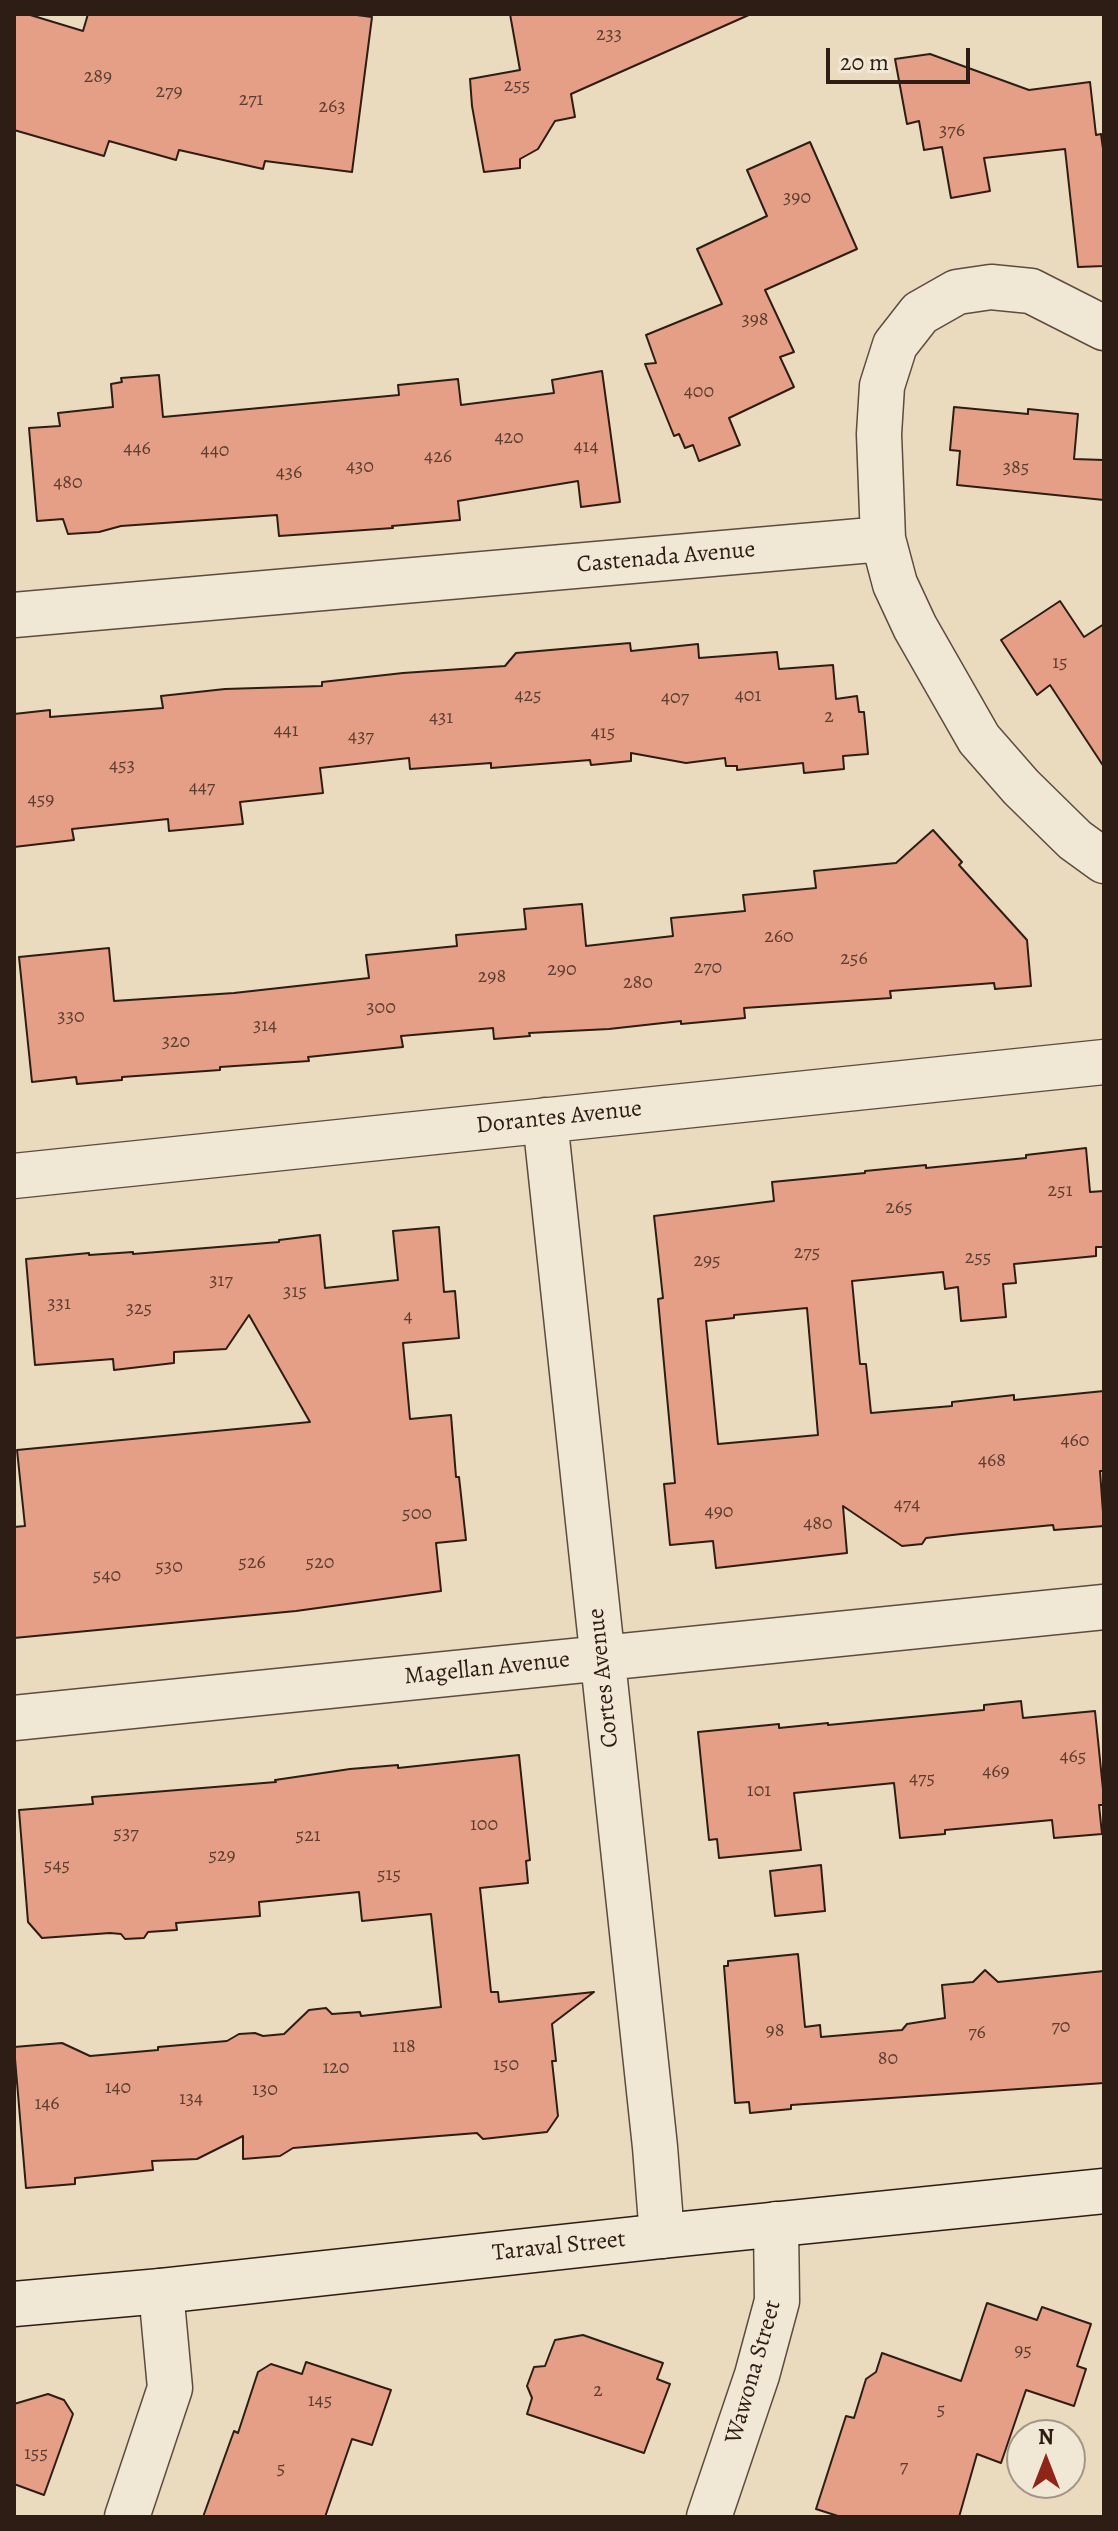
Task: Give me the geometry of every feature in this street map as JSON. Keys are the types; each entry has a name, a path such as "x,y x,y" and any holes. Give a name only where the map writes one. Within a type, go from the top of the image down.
{"street":[{"path":"1104,328 1031,291 991,287 957,292 920,313 895,345 882,386 879,434 883,539 895,584 915,627 979,739 1021,787 1075,840 1104,861"},
{"name":"Castenada Avenue","path":"14,615 883,539"},
{"name":"Dorantes Avenue","path":"14,1176 1104,1062"},
{"name":"Cortes Avenue","path":"545,1120 662,2236"},
{"name":"Magellan Avenue","path":"14,1718 1104,1607"},
{"name":"Taraval Street","path":"14,2304 1104,2191"},
{"name":"Wawona Street","path":"709,2517 757,2375 777,2301 776,2224"},
{"path":"127,2517 170,2388 161,2291"}],"building":[{"path":"14,14 27,14 83,31 88,14 349,14 372,17 352,172 265,161 263,169 179,150 176,160 109,141 104,156 14,130"},
{"path":"510,14 751,14 571,94 575,117 555,121 538,149 520,159 520,168 484,172 470,79 520,70"},
{"path":"930,54 1029,90 1090,82 1096,135 1101,134 1104,156 1104,266 1078,267 1065,149 984,158 990,191 951,198 942,147 924,150 919,121 907,124 895,59"},
{"path":"810,142 857,249 765,290 794,352 780,357 794,387 729,418 740,445 699,461 693,445 685,448 679,434 674,436 645,364 656,363 646,335 722,304 697,249 767,216 747,170"},
{"path":"602,371 620,502 581,507 578,481 458,501 460,520 279,536 277,515 121,526 99,532 68,534 63,519 37,521 29,428 60,426 58,413 113,407 111,384 122,382 121,378 159,375 163,417 399,395 398,385 458,379 461,405 554,393 552,380"},
{"path":"954,407 1028,414 1028,409 1078,414 1074,459 1104,460 1104,500 957,485 960,451 950,450"},
{"path":"1060,601 1084,637 1104,624 1104,767 1050,685 1037,695 1001,640"},
{"path":"630,643 631,651 698,644 699,658 777,652 779,669 833,665 836,699 857,696 859,712 864,712 868,754 843,756 844,769 804,773 803,763 737,770 737,766 726,766 725,758 686,763 631,753 631,761 591,765 590,760 491,768 491,763 410,769 409,758 320,768 323,793 240,802 243,824 169,831 168,819 72,829 74,840 14,847 14,714 50,710 50,717 163,708 161,696 225,689 322,686 322,682 403,673 505,666 516,653"},
{"path":"933,830 962,862 959,865 1027,940 1031,986 995,989 994,983 890,991 891,998 744,1008 745,1018 529,1033 530,1036 494,1039 493,1028 401,1036 403,1047 308,1057 309,1061 220,1067 220,1070 122,1077 122,1080 77,1084 76,1077 32,1082 19,957 109,948 114,1001 234,993 369,978 366,955 457,946 456,935 526,929 524,909 582,904 586,946 673,936 671,918 745,911 743,895 816,888 814,871 896,863"},
{"path":"1086,1148 1090,1192 1104,1191 1104,1247 1096,1247 1096,1256 1014,1264 1016,1283 1003,1284 1006,1317 961,1321 958,1287 945,1289 943,1272 852,1281 860,1364 866,1364 871,1413 952,1406 952,1402 1014,1395 1014,1400 1104,1391 1104,1471 1100,1471 1104,1526 1054,1530 1053,1525 961,1534 926,1538 922,1544 902,1546 843,1506 847,1553 716,1568 713,1541 670,1545 664,1484 675,1483 658,1299 663,1298 654,1216 774,1201 772,1182 926,1165 926,1168 1026,1158 1026,1155","holes":["807,1308 818,1435 718,1444 706,1321"]},
{"path":"439,1227 444,1292 455,1291 459,1338 403,1343 410,1419 451,1415 456,1477 459,1477 466,1540 436,1543 441,1591 296,1611 14,1638 14,1527 25,1526 17,1450 310,1422 249,1315 226,1349 174,1352 174,1363 114,1370 113,1359 35,1365 26,1259 89,1253 133,1254 279,1242 320,1235 325,1288 398,1280 393,1231"},
{"path":"1021,1701 1023,1718 1095,1711 1104,1799 1104,1805 1099,1805 1102,1834 1054,1838 1052,1820 945,1830 945,1834 900,1838 894,1783 794,1793 801,1850 719,1858 717,1839 709,1840 698,1732 779,1724 779,1728 828,1725 984,1710 984,1705"},
{"path":"519,1755 530,1860 526,1861 528,1883 480,1888 491,1992 498,1992 499,2002 594,1992 552,2024 556,2061 552,2061 558,2116 547,2132 483,2139 477,2133 293,2148 280,2156 243,2159 243,2136 197,2159 152,2161 153,2170 75,2178 75,2184 26,2188 14,2047 62,2043 90,2056 158,2050 158,2047 227,2041 239,2034 284,2034 309,2010 326,2008 332,2014 360,2012 361,2016 441,2007 431,1914 362,1921 359,1892 259,1902 260,1916 176,1923 177,1930 148,1932 144,1938 125,1939 121,1934 110,1933 42,1938 28,1922 19,1810 93,1804 92,1797 276,1782 350,1769 398,1765 398,1768"},
{"path":"821,1865 825,1911 775,1916 770,1871"},
{"path":"798,1954 805,2027 820,2025 821,2037 902,2030 907,2024 945,2018 942,1985 973,1982 985,1970 998,1982 1104,1971 1104,2083 791,2105 791,2109 750,2113 749,2102 735,2103 724,1966 728,1966 728,1961"},
{"path":"987,2303 1037,2320 1042,2307 1091,2324 1077,2366 1086,2369 1074,2406 1026,2390 1016,2419 1006,2419 1006,2448 1001,2463 977,2454 959,2517 841,2517 816,2509 846,2416 854,2418 866,2379 876,2372 882,2353 961,2381"},
{"path":"583,2335 663,2363 657,2379 670,2384 644,2453 527,2414 532,2398 527,2386 534,2367 545,2366 555,2340"},
{"path":"306,2362 391,2390 372,2445 352,2439 325,2517 203,2517 234,2431 238,2433 258,2372 271,2364 302,2374"},
{"path":"48,2394 64,2400 73,2414 44,2495 14,2484 14,2404"}]}
